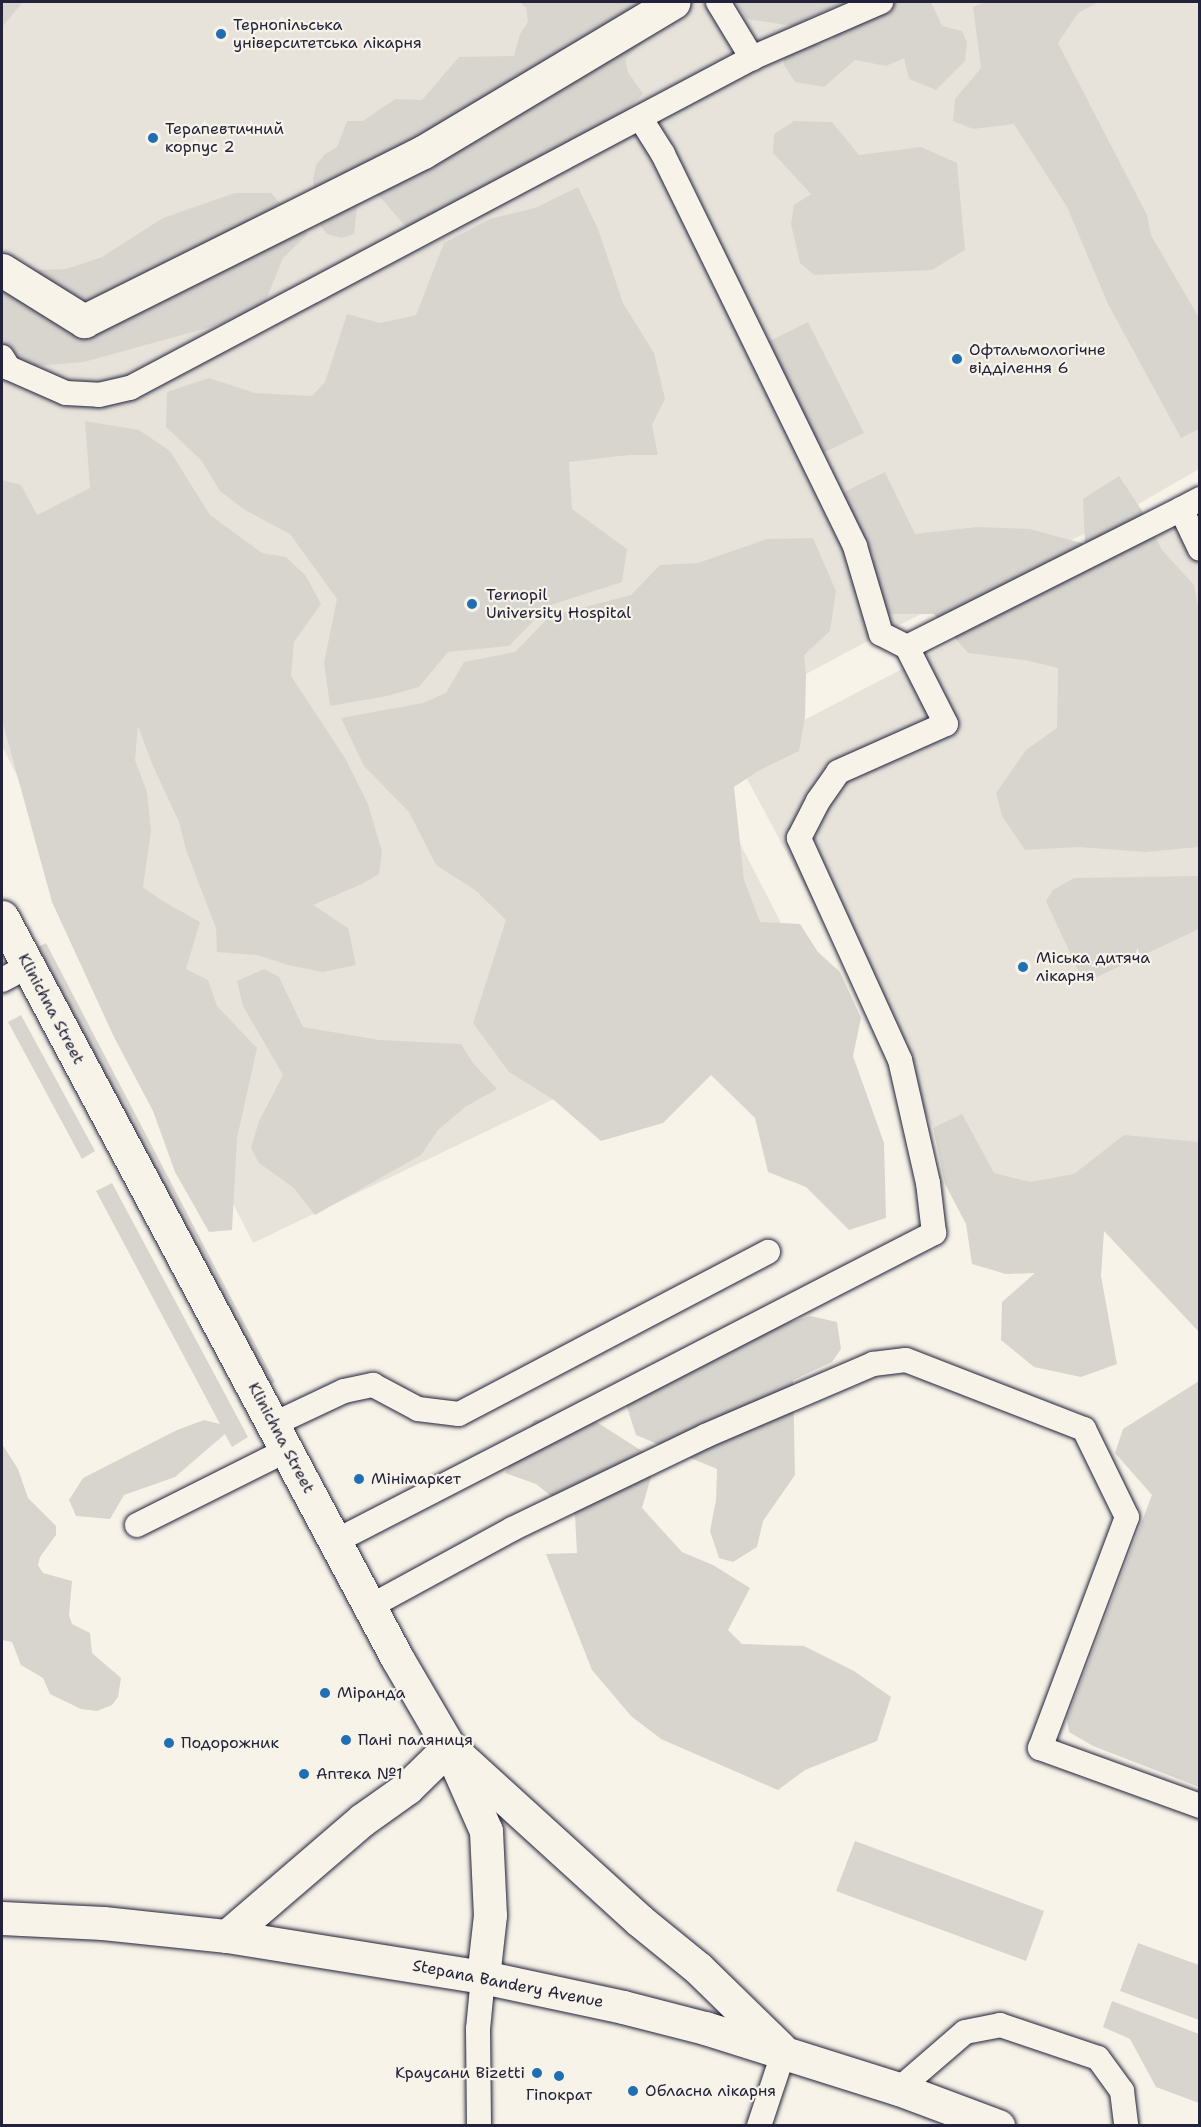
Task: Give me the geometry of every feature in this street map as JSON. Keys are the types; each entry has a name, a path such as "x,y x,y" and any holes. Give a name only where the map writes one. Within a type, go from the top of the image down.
{"street":[{"path":"2,270 84,321 423,152 674,2"},
{"name":"Klinichna Street","path":"2,917 15,973 281,1437 372,1606 397,1658 449,1747 486,1831 490,1915 483,1977"},
{"path":"227,1936 362,1820 407,1788 449,1747 639,1920 698,1968 784,2051"},
{"name":"Stepana Bandery Avenue","path":"2,1918 103,1923 227,1936 483,1977 623,2007 784,2051 899,2089 998,2126"}],"lane":[{"path":"718,2 752,58"},
{"path":"2,357 9,368 66,393 99,395 130,388 641,119 752,58 881,2"},
{"path":"336,1541 934,1233 928,1184 900,1060 799,838 818,801 838,772 946,724 907,647 881,634 855,546 663,154 641,119"},
{"path":"907,647 1190,504 1200,549"},
{"path":"137,1525 281,1437 344,1391 373,1385 418,1409 459,1414 768,1252"},
{"path":"372,1606 512,1529 705,1436 873,1364 906,1360 1084,1429 1127,1517 1040,1748 1200,1806"},
{"path":"479,2126 478,2029 483,1977"},
{"path":"899,2089 965,2032 1000,2025 1098,2058 1122,2091 1126,2126"},
{"path":"759,2126 784,2051"}],"shaded area":[{"name":"Ternopil University Hospital","path":"2,2 1199,2 1199,469 1102,525 881,634 686,738 782,925 631,1062 253,1243 2,746"},
{"path":"2,2 23,2 2,27"},
{"path":"520,2 653,2 646,13 644,41 625,59 628,72 643,94 622,115 530,172 457,200 423,226 408,229 379,196 363,195 357,207 354,234 341,238 327,234 318,222 313,179 316,165 325,154 337,147 347,121 363,121 395,99 422,100 459,57 514,56 520,34 528,22 526,8"},
{"path":"736,2 843,2 793,26 747,19"},
{"path":"878,2 931,2 942,26 962,31 967,42 965,61 936,90 909,79 904,58 886,66 855,60 824,87 795,82 784,65 783,48 802,41 823,45 833,40 840,21"},
{"path":"986,2 1099,2 1078,13 1058,43 1147,215 1151,235 1199,318 1199,429 1181,438 1108,304 1067,207 1014,124 973,129 953,121 955,99 981,68 973,7"},
{"path":"794,121 832,122 859,155 921,147 957,163 965,250 932,270 814,275 800,263 791,224 794,205 811,194 773,153 774,134"},
{"path":"578,187 598,229 623,303 654,353 665,399 652,425 658,455 629,455 569,462 572,509 627,549 622,582 548,606 509,646 448,652 419,687 387,696 330,706 324,663 337,599 290,534 245,510 220,491 201,460 166,427 167,392 209,378 255,393 312,396 325,382 347,314 380,323 416,315 444,243 490,219 535,208"},
{"path":"235,193 271,193 308,234 283,258 264,305 218,325 84,362 35,366 5,355 2,351 2,284 30,270 66,269 102,257 163,218"},
{"path":"808,322 864,433 821,454 766,343"},
{"path":"85,421 139,430 170,451 210,515 262,553 286,557 306,576 321,604 294,642 291,676 345,758 368,804 382,852 379,874 362,884 313,905 348,928 356,965 323,972 288,965 257,955 217,952 216,928 186,850 179,822 153,766 138,726 135,760 147,792 151,831 143,887 200,922 186,969 208,980 217,1006 257,1048 237,1138 232,1230 209,1232 175,1172 153,1111 114,1037 52,902 2,720 2,480 21,485 37,515 90,488"},
{"path":"885,472 915,534 977,527 1030,529 1085,544 1083,499 1119,476 1141,509 1162,550 1194,585 1200,616 1199,847 1145,852 1079,847 1025,850 1002,816 996,793 1026,750 1057,728 1058,668 1025,660 968,653 934,614 887,614 858,603 864,565 875,559 842,493"},
{"name":"Міська дитяча лікарня","path":"1199,514 1199,1178 1010,1272 735,756"},
{"path":"813,538 836,591 830,631 804,655 805,717 799,751 758,771 734,787 744,880 760,922 800,924 818,952 840,972 861,1018 853,1056 884,1143 886,1218 849,1230 806,1187 768,1172 755,1118 711,1075 663,1123 601,1141 554,1100 509,1072 473,1023 506,920 475,890 436,865 409,812 364,766 341,718 423,703 446,693 464,662 515,652 550,616 631,595 660,565 698,563 767,539"},
{"path":"1199,876 1199,929 1084,983 1046,901 1053,890 1074,878"},
{"path":"46,943 275,1382 267,1386 38,947"},
{"path":"264,969 279,977 303,1027 379,1040 461,1044 473,1063 497,1089 465,1107 438,1130 421,1155 315,1215 294,1188 259,1163 251,1148 259,1121 283,1075 243,1006 237,981"},
{"path":"21,1015 95,1151 82,1159 8,1022"},
{"path":"962,1114 994,1173 1030,1182 1074,1174 1124,1135 1199,1142 1199,1332 1104,1231 1101,1276 1117,1364 1081,1377 1034,1367 1001,1340 1002,1302 1035,1273 1006,1274 972,1264 966,1224 945,1184 933,1128"},
{"path":"112,1183 248,1437 232,1447 225,1434 175,1477 124,1495 110,1519 76,1516 69,1500 83,1478 177,1430 204,1420 220,1424 96,1191"},
{"path":"810,1316 837,1322 841,1349 832,1362 793,1380 795,1475 763,1521 757,1547 733,1562 719,1558 710,1531 716,1500 717,1469 636,1435 623,1395 727,1343"},
{"path":"1199,1381 1199,1787 1093,1746 1069,1732 1067,1719 1152,1495 1115,1453 1123,1429"},
{"path":"592,1419 656,1460 642,1508 682,1552 713,1565 750,1588 728,1630 742,1644 804,1646 854,1671 891,1697 877,1741 805,1770 778,1790 661,1739 631,1716 592,1670 546,1554 577,1553 575,1515 536,1484 505,1473 534,1420"},
{"path":"2,1444 18,1469 28,1498 56,1526 56,1535 40,1557 38,1565 43,1573 72,1581 69,1615 72,1624 90,1633 92,1653 121,1678 118,1697 112,1705 97,1711 81,1709 50,1694 43,1678 21,1665 12,1642 2,1640"},
{"path":"855,1841 1044,1911 1026,1961 836,1891"},
{"path":"1138,1943 1199,1965 1199,2020 1120,1991"},
{"path":"1112,2001 1199,2034 1199,2103 1156,2087 1130,2039 1103,2027"}],"place":[{"name":"Тернопільська університетська лікарня","path":"221,34"},
{"name":"Терапевтичний корпус 2","path":"153,138"},
{"name":"Офтальмологічне відділення 6","path":"957,359"},
{"name":"Ternopil University Hospital","path":"472,604"},
{"name":"Міська дитяча лікарня","path":"1023,967"},
{"name":"Мінімаркет","path":"359,1479"},
{"name":"Міранда","path":"325,1693"},
{"name":"Пані паляниця","path":"346,1740"},
{"name":"Подорожник","path":"169,1743"},
{"name":"Аптека №1","path":"304,1774"},
{"name":"Краусани Bizetti","path":"537,2073"},
{"name":"Гіпократ","path":"559,2076"},
{"name":"Обласна лікарня","path":"633,2091"}]}
